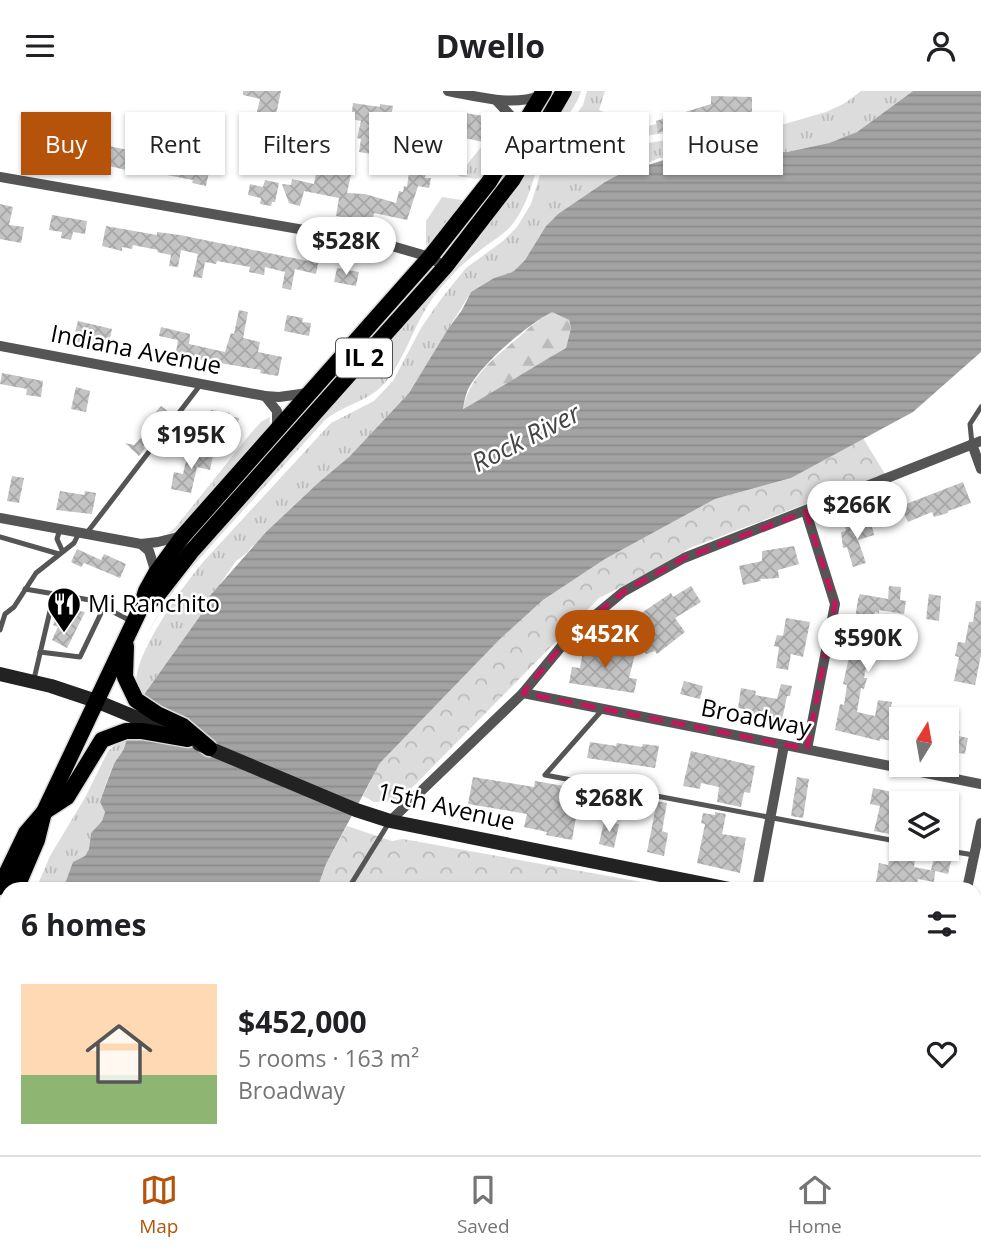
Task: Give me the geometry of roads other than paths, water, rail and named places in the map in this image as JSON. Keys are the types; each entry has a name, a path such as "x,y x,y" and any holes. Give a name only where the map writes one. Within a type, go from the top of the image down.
{"main road":[{"name":"IL 2","path":"141,607 156,597 191,552 445,267 513,180 564,91"},
{"name":"IL 2","path":"532,112 543,93"},
{"name":"IL 2","path":"19,882 37,840 44,812 156,573 183,536 430,257 493,175"},
{"path":"131,627 124,667 132,694 143,706 183,726 209,748"},
{"name":"15th Avenue","path":"0,674 96,701 356,810 390,821 695,882"},
{"path":"44,812 67,797 102,740 117,733 142,731 188,739"},
{"name":"IL 2","path":"2,882 26,833 44,812"}],"street":[{"path":"448,91 495,100 525,101 543,93"},
{"path":"495,100 507,112"},
{"path":"0,177 385,244 430,257 445,267"},
{"name":"Indiana Avenue","path":"0,346 265,396 308,393"},
{"path":"265,396 277,411 277,428"},
{"path":"390,821 523,692 570,636 623,591 684,558 977,443 981,469"},
{"path":"806,512 835,604 807,749"},
{"path":"0,518 141,544 183,536"},
{"path":"141,544 149,551 156,573"},
{"name":"Broadway","path":"523,692 981,784"},
{"path":"758,882 784,745"},
{"path":"968,882 981,823"}],"lane":[{"path":"0,630 3,612 14,607 36,573 83,533 201,384"},
{"path":"977,443 970,423 981,407"},
{"path":"60,529 57,539 60,552"},
{"path":"0,537 60,552"},
{"path":"25,589 90,600 131,627"},
{"path":"33,682 54,594"},
{"path":"40,652 80,657 104,607"},
{"path":"603,709 545,775 889,840"},
{"path":"352,882 390,821"},
{"path":"959,853 974,855"}],"water":[{"name":"Rock River","path":"913,91 981,91 981,352 913,412 791,478 715,499 605,559 543,600 500,639 380,763 326,864 320,882 66,882 73,862 85,856 89,849 91,833 102,821 105,812 100,802 114,764 125,746 143,696 200,616 208,598 267,531 350,456 409,393 471,292 494,278 513,272 525,260 546,226 558,214 618,175 649,175 649,165 663,160 663,175 783,175 783,152 829,143 857,132","holes":["552,312 569,320 571,328 566,348 489,394 463,409 466,394 492,359 517,336"]}],"place":[{"name":"Mi Ranchito","path":"64,634"}]}
